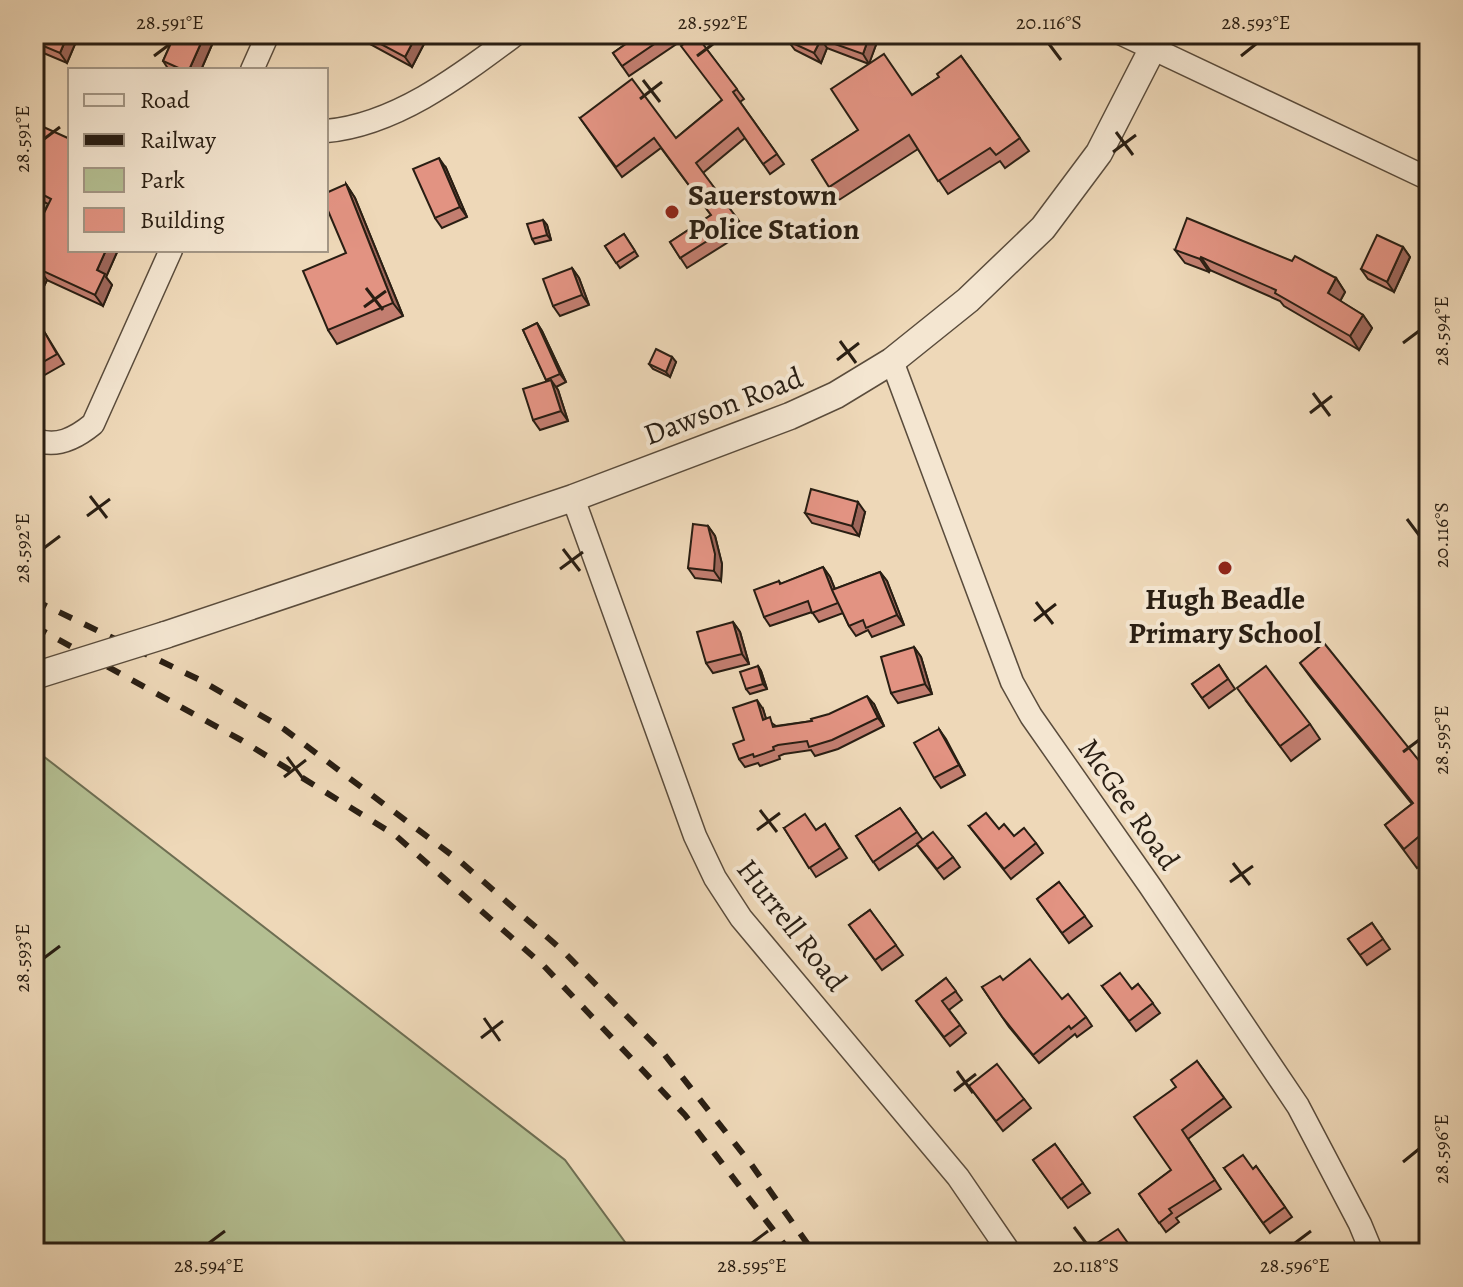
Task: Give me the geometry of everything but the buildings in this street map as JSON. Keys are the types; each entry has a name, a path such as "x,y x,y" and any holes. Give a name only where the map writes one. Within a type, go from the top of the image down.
{"street":[{"path":"253,68 268,34"},
{"path":"328,131 342,130 394,113 479,61 516,34"},
{"path":"1122,34 1157,41 1429,179"},
{"name":"Dawson Road","path":"34,676 573,498 790,416 836,395 892,361 968,300 1043,228 1099,153 1157,41"},
{"path":"34,439 43,443 69,440 93,424 170,252"},
{"name":"McGee Road","path":"892,361 1012,682 1031,716 1159,898 1298,1106 1372,1253"},
{"name":"Hurrell Road","path":"573,498 695,836 715,878 741,918 958,1177 1010,1253"}],"green space":[{"path":"34,749 565,1160 633,1253 34,1253"}],"railway":[{"path":"34,600 202,681 284,729 461,862 562,950 664,1054 751,1164 814,1253"},
{"path":"34,626 241,740 395,835 544,966 685,1115 791,1253"}],"place":[{"name":"Sauerstown Police Station","path":"672,212"},
{"name":"Hugh Beadle Primary School","path":"1225,568"}]}
